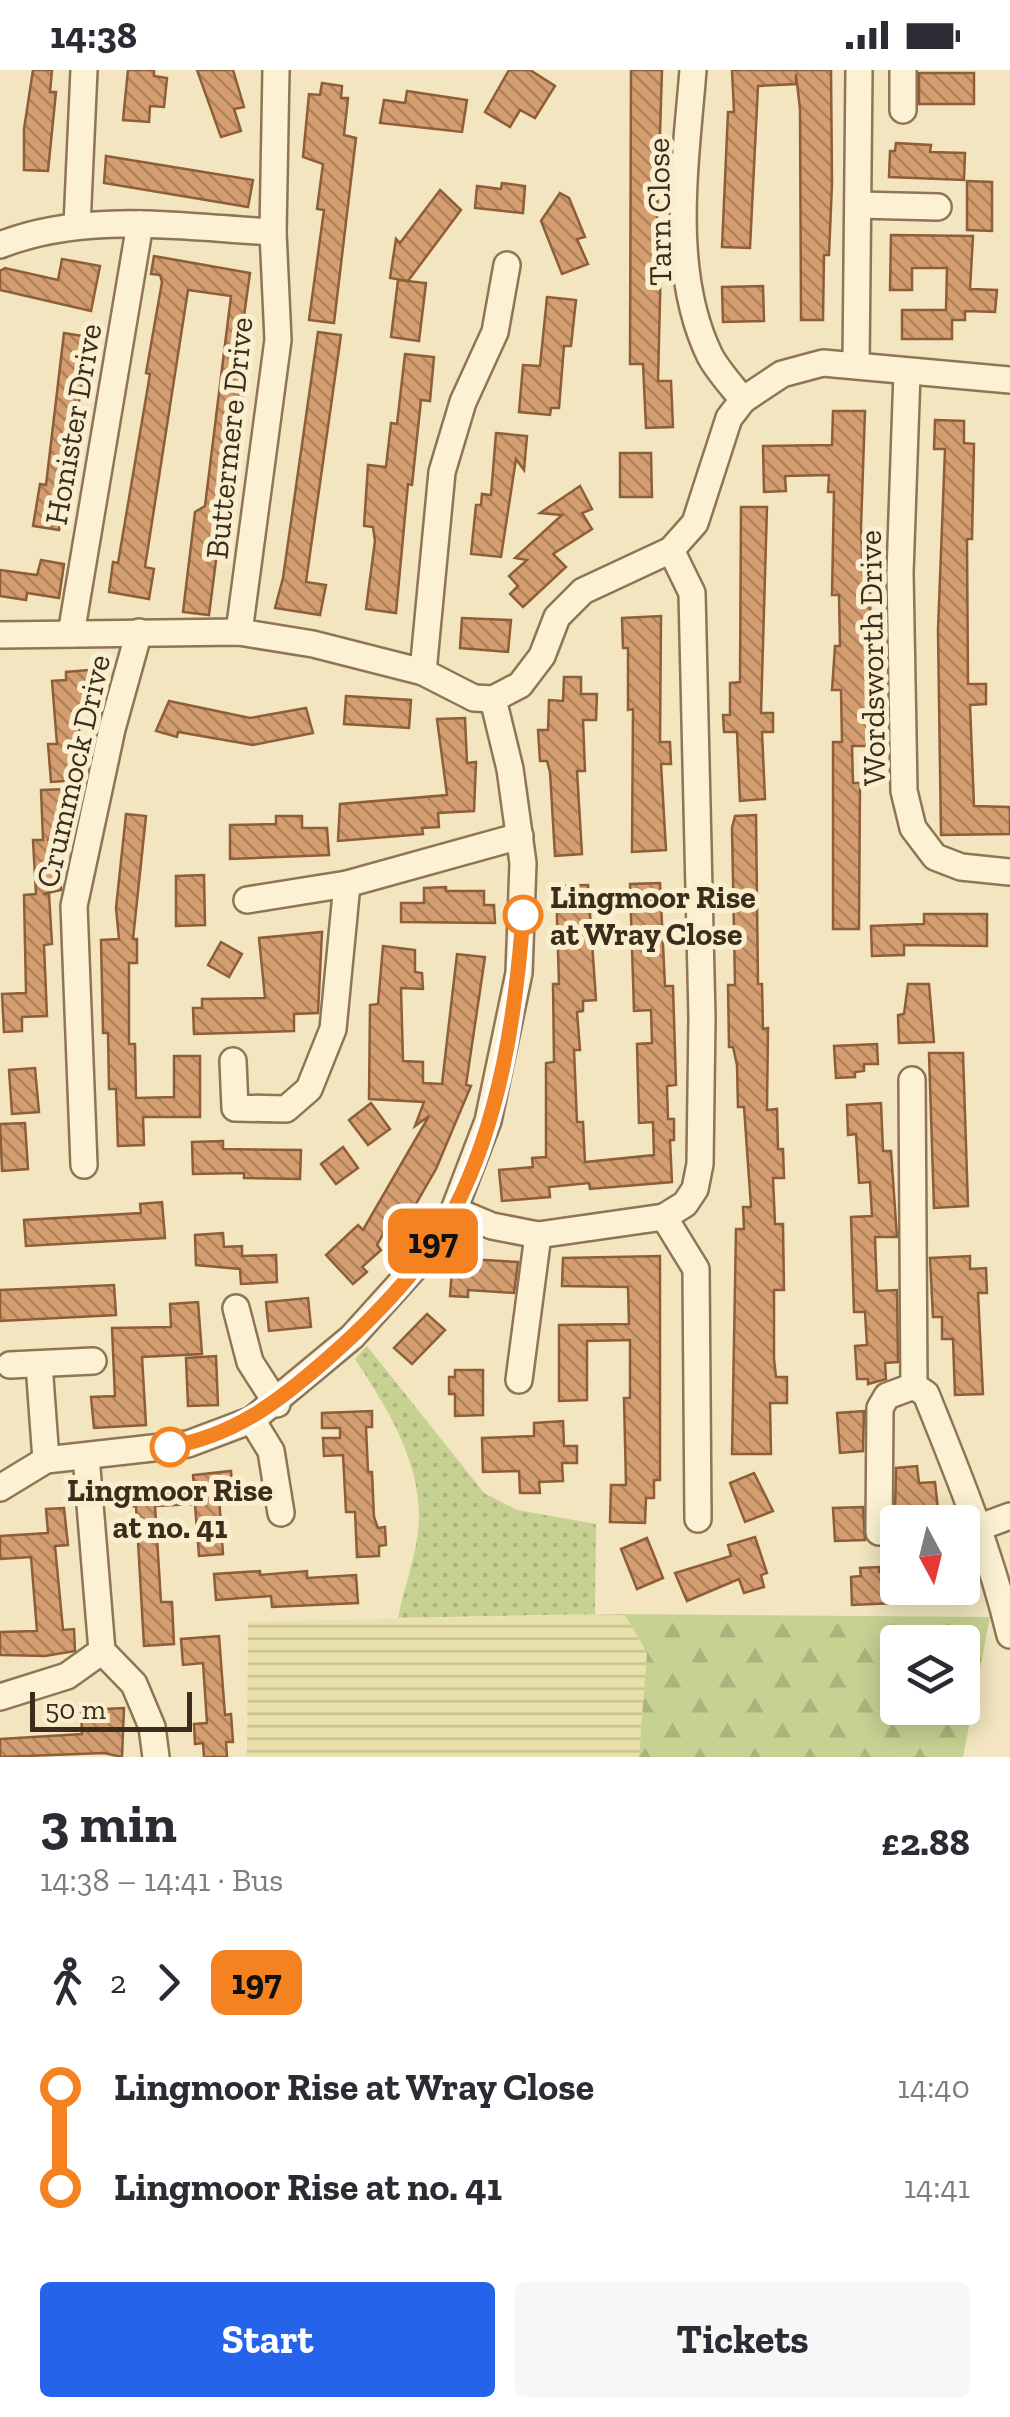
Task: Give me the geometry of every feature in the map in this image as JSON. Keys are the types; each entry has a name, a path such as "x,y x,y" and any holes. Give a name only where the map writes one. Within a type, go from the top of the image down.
{"street":[{"path":"77,226 84,70"},
{"name":"Buttermere Drive","path":"239,632 278,340 272,232 276,70"},
{"name":"Tarn Close","path":"693,70 686,168 686,265 711,356 743,400"},
{"path":"856,365 859,70"},
{"path":"903,70 904,110"},
{"path":"858,205 938,207"},
{"path":"0,245 31,232 77,226 140,224 272,232"},
{"name":"Honister Drive","path":"71,634 140,224"},
{"path":"423,672 442,472 462,402 495,332 507,265"},
{"path":"0,635 239,632 314,644 423,672 474,698 493,698 520,685 542,656 557,618 583,592 671,550 695,523 729,418 743,400 782,374 823,363 1010,380"},
{"name":"Wordsworth Drive","path":"906,372 900,573 904,790 913,828 935,857 961,867 1010,872"},
{"path":"454,1210 492,1226 538,1235 664,1217 685,1204 695,1188 700,1164 702,1017 692,593 671,550"},
{"name":"Crummock Drive","path":"84,1164 74,906 112,729 139,632"},
{"path":"0,1488 46,1460 188,1444 252,1420 276,1404 352,1337 417,1266 454,1210 488,1122 511,1021 523,915 520,836 493,698"},
{"path":"247,900 347,884 520,836"},
{"path":"233,1061 235,1108 286,1109 309,1089 333,1028 347,884"},
{"path":"912,1080 914,1386"},
{"path":"664,1217 696,1268 698,1519"},
{"path":"519,1380 538,1235"},
{"path":"236,1308 250,1362 276,1404"},
{"path":"10,1365 93,1362"},
{"path":"39,1364 46,1460"},
{"path":"914,1386 926,1394 971,1505"},
{"path":"879,1532 880,1408 887,1396 914,1386"},
{"path":"252,1420 271,1451 281,1514"},
{"path":"86,1456 102,1651 134,1684 152,1727 156,1757"},
{"path":"1010,1516 980,1527 1010,1635"},
{"path":"0,1697 67,1676 102,1651"}],"shaded area":[{"path":"624,1614 647,1652 639,1757 247,1757 248,1622"}],"green space":[{"path":"367,1346 484,1493 517,1510 596,1524 595,1614 398,1618 417,1542 418,1495 399,1434 355,1359"},
{"path":"624,1614 990,1617 980,1669 980,1625 880,1625 880,1725 969,1725 963,1757 639,1757 647,1652"}],"building":[{"path":"33,70 52,70 50,92 56,92 48,171 24,170 24,129"},
{"path":"128,70 154,70 154,76 167,78 164,107 150,106 149,122 123,120"},
{"path":"197,70 233,70 244,107 234,109 241,131 221,137"},
{"path":"509,70 530,70 555,86 535,118 520,110 510,127 485,112"},
{"path":"631,70 662,70 656,259 661,259 658,381 671,381 673,427 646,428 643,364 630,364"},
{"path":"732,70 831,70 832,183 829,255 824,255 823,320 801,320 800,109 796,74 796,84 758,86 750,248 722,247 728,112 734,112"},
{"path":"919,73 974,73 974,104 919,104"},
{"path":"322,83 342,86 341,98 348,98 344,135 356,138 334,323 309,320 324,210 317,209 323,164 303,157 309,94 320,95"},
{"path":"407,91 467,100 462,132 380,123 384,100 405,103"},
{"path":"896,143 931,145 930,152 965,153 964,180 889,177 890,151 895,151"},
{"path":"106,156 253,180 248,207 104,183"},
{"path":"967,181 992,182 992,231 967,230"},
{"path":"502,183 525,186 523,213 475,208 477,186 501,189"},
{"path":"440,190 461,210 408,281 390,278 396,239 400,243"},
{"path":"560,193 569,198 585,237 577,239 588,264 562,274 541,221"},
{"path":"891,235 973,236 970,289 997,290 995,312 965,311 965,320 952,320 952,339 902,339 902,310 946,310 947,268 912,268 912,290 890,290"},
{"path":"154,256 250,273 243,323 247,323 239,394 243,394 209,615 183,612 195,512 205,506 231,296 188,290 145,567 154,569 149,599 109,592 113,562 118,563 150,374 146,373 162,282 160,275 151,274"},
{"path":"62,259 100,266 91,311 0,290 0,271 5,268 58,280"},
{"path":"398,280 426,283 419,341 391,337"},
{"path":"763,286 764,321 723,322 722,287"},
{"path":"547,297 576,300 571,346 564,346 559,408 551,408 550,415 519,412 523,365 540,366"},
{"path":"318,332 341,335 306,582 326,585 320,615 275,608 283,578"},
{"path":"64,333 89,337 59,530 33,526 40,484 46,485"},
{"path":"405,354 434,357 430,401 421,400 412,485 408,484 396,613 366,609 375,541 373,527 364,526 368,465 386,467 391,423 397,424"},
{"path":"833,411 865,411 861,527 863,575 870,574 871,746 852,746 853,783 860,783 859,929 833,929 833,742 842,742 841,690 832,690 835,646 840,646 839,595 832,595 834,492 828,492 829,475 785,476 786,491 764,492 763,446 832,445"},
{"path":"935,420 964,421 964,443 974,444 972,539 967,539 968,684 986,684 986,704 970,705 974,806 1010,807 1010,834 941,835 938,630 945,449 934,449"},
{"path":"496,433 527,436 524,470 516,459 501,557 471,554 476,505 481,505 482,494 491,495"},
{"path":"620,453 651,453 652,497 620,497"},
{"path":"580,486 592,509 582,513 592,529 553,554 566,567 523,607 510,594 518,586 509,576 527,560 515,558 562,515 540,513"},
{"path":"741,507 767,507 761,713 773,713 773,732 762,732 765,799 740,801 737,732 724,732 723,715 730,715 730,683 740,682"},
{"path":"41,560 64,564 59,598 27,593 26,600 0,596 0,570 37,575"},
{"path":"661,616 660,742 670,742 671,764 661,764 666,850 632,852 633,709 628,710 628,648 623,648 622,618"},
{"path":"462,618 511,620 508,652 460,648"},
{"path":"88,670 92,713 78,714 82,769 78,769 79,780 51,782 48,744 57,744 52,681 66,680 66,672"},
{"path":"564,677 581,677 581,694 597,694 596,720 583,720 585,771 577,771 582,854 555,856 550,772 547,761 540,761 538,730 548,730 549,700 563,701"},
{"path":"346,696 411,700 409,728 344,724"},
{"path":"169,701 250,718 306,708 313,733 253,745 178,732 177,737 156,731"},
{"path":"465,718 467,763 476,762 474,811 438,813 439,827 422,828 423,834 338,841 340,804 447,795 437,719"},
{"path":"68,789 70,839 47,840 58,840 61,890 43,894 49,894 52,944 44,945 47,1016 22,1017 22,1031 4,1032 2,994 26,993 24,895 36,894 33,840 43,840 41,790"},
{"path":"126,814 146,816 133,939 137,939 137,963 129,963 129,1044 135,1044 136,1098 174,1097 174,1056 200,1056 200,1117 143,1117 144,1145 118,1146 116,1089 109,1089 108,1033 103,1033 101,940 119,939 116,908"},
{"path":"756,815 758,984 762,984 763,1029 768,1028 767,1110 777,1109 778,1149 783,1149 784,1178 773,1178 775,1224 783,1224 784,1290 774,1290 774,1359 776,1377 787,1377 787,1403 770,1403 771,1454 732,1454 736,1229 744,1229 743,1207 751,1207 744,1107 738,1107 737,1065 733,1047 729,1047 728,985 735,985 732,828 735,816"},
{"path":"276,816 302,816 302,828 327,828 329,855 230,859 230,825 276,824"},
{"path":"204,875 205,925 176,926 176,876"},
{"path":"660,883 665,986 673,986 676,1085 667,1086 668,1119 674,1119 674,1140 670,1140 672,1182 590,1189 589,1183 549,1187 550,1197 502,1201 499,1170 533,1167 532,1158 546,1157 546,1063 554,1062 553,984 559,984 556,886 588,885 596,1000 583,1001 583,1011 577,1012 580,1050 574,1050 577,1122 583,1122 585,1162 654,1155 653,1122 639,1123 637,1044 652,1043 651,1010 634,1011 630,884"},
{"path":"446,887 446,891 484,891 484,905 494,905 495,923 401,922 401,903 424,903 424,888"},
{"path":"924,914 987,914 987,946 904,945 904,955 872,956 871,926 924,924"},
{"path":"322,932 318,1013 294,1014 294,1031 194,1034 193,1008 202,1008 202,999 265,998 259,938"},
{"path":"221,942 242,954 229,977 208,965"},
{"path":"383,946 415,950 415,972 422,973 423,989 401,988 403,1061 423,1062 423,1083 442,1084 457,954 485,957 466,1085 471,1086 436,1169 405,1223 393,1216 377,1245 381,1250 362,1267 367,1272 353,1284 326,1255 358,1225 363,1230 429,1116 415,1126 424,1102 369,1099 370,1005 378,1004"},
{"path":"908,984 929,984 934,1042 899,1043 898,1015 904,1014"},
{"path":"877,1044 878,1064 864,1064 864,1071 855,1072 855,1077 836,1078 834,1046"},
{"path":"929,1053 963,1053 968,1206 934,1208"},
{"path":"35,1068 39,1112 12,1114 9,1070"},
{"path":"371,1103 390,1129 368,1145 349,1120"},
{"path":"881,1103 883,1151 891,1151 897,1237 875,1237 877,1291 897,1290 898,1362 885,1363 886,1379 868,1384 868,1379 857,1379 855,1346 867,1345 865,1312 854,1312 851,1217 872,1216 870,1182 859,1183 856,1134 848,1135 847,1105"},
{"path":"25,1123 28,1169 2,1171 0,1124"},
{"path":"223,1141 223,1149 301,1150 300,1179 244,1178 244,1173 193,1174 192,1142"},
{"path":"343,1147 358,1168 336,1184 321,1164"},
{"path":"162,1202 165,1238 26,1246 24,1220 141,1213 140,1204"},
{"path":"223,1233 224,1247 242,1246 242,1256 276,1255 277,1282 241,1284 240,1269 196,1265 195,1235"},
{"path":"660,1256 660,1480 654,1480 654,1498 646,1498 645,1523 610,1522 611,1485 626,1485 624,1398 630,1398 630,1340 587,1341 587,1400 559,1401 559,1325 629,1324 628,1287 562,1286 563,1258"},
{"path":"970,1256 970,1269 986,1268 987,1293 978,1293 983,1394 955,1395 953,1339 942,1339 942,1317 933,1317 930,1258"},
{"path":"453,1258 518,1262 514,1293 468,1290 468,1297 450,1296"},
{"path":"114,1285 116,1315 0,1321 0,1290"},
{"path":"308,1298 311,1327 269,1331 266,1302"},
{"path":"198,1302 202,1354 142,1357 146,1425 94,1428 91,1397 115,1396 112,1328 171,1327 170,1304"},
{"path":"427,1314 445,1330 412,1364 394,1348"},
{"path":"216,1356 218,1405 188,1406 186,1358"},
{"path":"455,1370 483,1370 483,1415 455,1416 455,1394 449,1394 449,1377 455,1377"},
{"path":"372,1411 372,1427 366,1427 368,1472 372,1472 374,1517 378,1528 385,1527 386,1545 379,1546 379,1556 357,1557 355,1512 346,1512 343,1455 324,1456 323,1438 340,1438 340,1428 322,1428 322,1413"},
{"path":"864,1411 863,1451 840,1453 837,1413"},
{"path":"563,1421 564,1446 577,1446 577,1463 562,1463 563,1481 539,1482 540,1493 520,1493 519,1471 483,1472 482,1438 534,1436 534,1423"},
{"path":"917,1466 919,1483 935,1482 938,1505 895,1505 896,1468"},
{"path":"231,1471 233,1496 219,1497 223,1554 199,1556 195,1504 155,1506 161,1602 172,1602 174,1644 144,1646 136,1506 128,1507 127,1490 194,1487 193,1475"},
{"path":"754,1473 773,1511 745,1522 730,1483"},
{"path":"863,1507 865,1540 835,1541 833,1508"},
{"path":"64,1508 68,1545 55,1546 63,1630 74,1629 75,1651 45,1656 0,1655 0,1632 37,1631 31,1557 0,1559 0,1536 48,1533 46,1509"},
{"path":"755,1537 767,1573 761,1575 764,1587 744,1593 739,1579 687,1601 675,1573 731,1556 728,1545"},
{"path":"647,1538 663,1578 637,1589 621,1549"},
{"path":"879,1567 880,1604 852,1605 851,1577 861,1576 860,1568"},
{"path":"260,1571 260,1575 307,1571 307,1578 356,1575 358,1603 272,1607 271,1596 216,1600 214,1574"},
{"path":"219,1636 225,1715 231,1714 233,1742 226,1742 227,1757 204,1757 203,1743 195,1744 194,1724 207,1723 203,1663 183,1665 181,1639"},
{"path":"124,1708 122,1757 104,1753 0,1757 0,1739 82,1734 81,1710"}],"bus line":[{"name":"197","path":"170,1447 252,1420 276,1404 352,1337 417,1266 454,1210 488,1122 519,974 523,915"}],"place":[{"name":"Lingmoor Rise at Wray Close","path":"523,915"},
{"name":"Lingmoor Rise at no. 41","path":"170,1447"}]}
